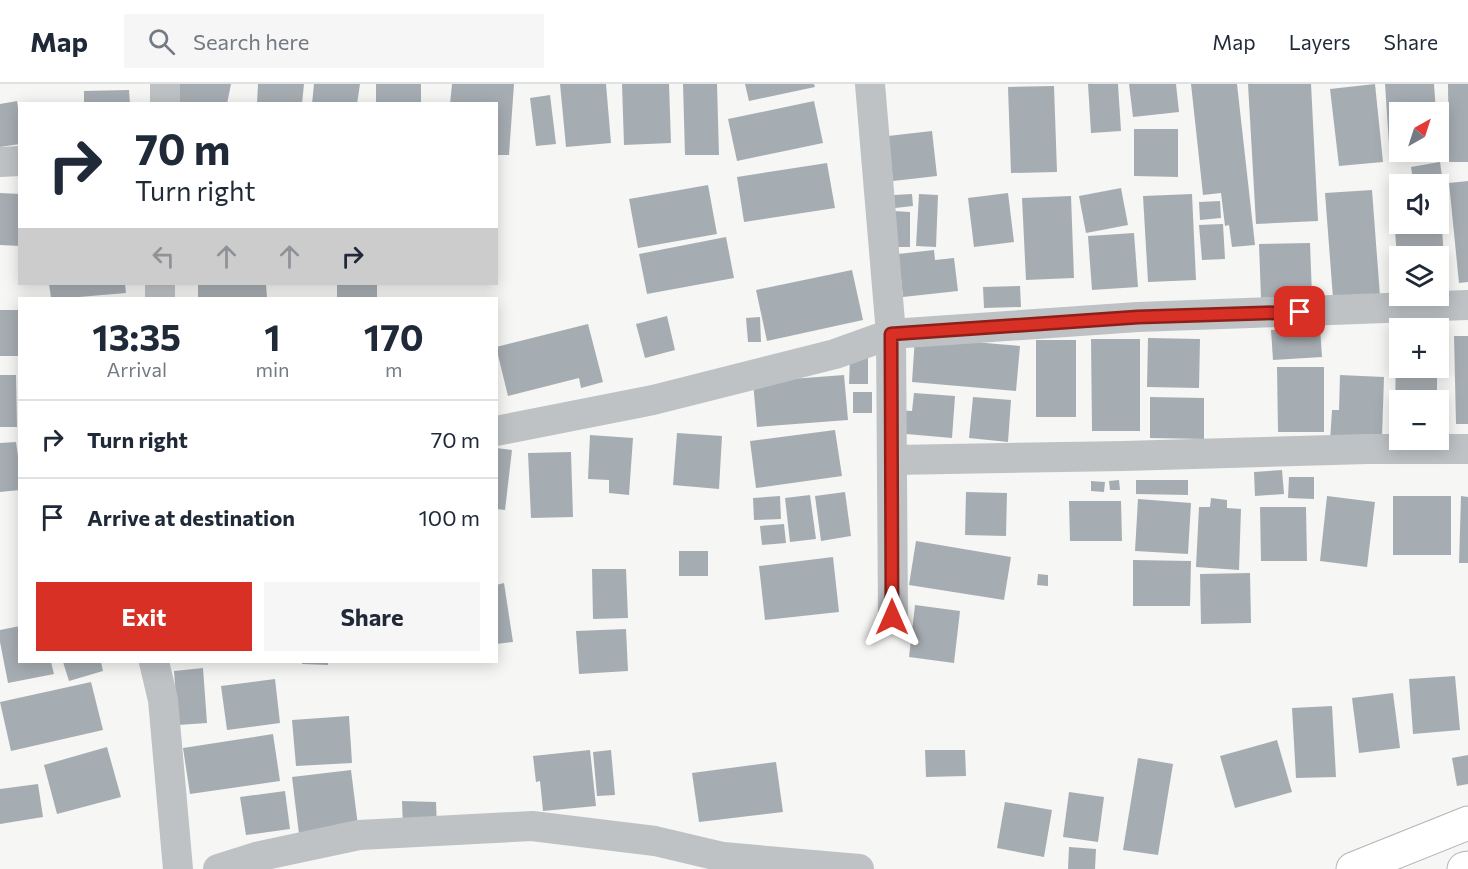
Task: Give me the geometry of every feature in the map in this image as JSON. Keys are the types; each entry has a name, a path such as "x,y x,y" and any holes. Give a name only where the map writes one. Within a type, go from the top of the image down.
{"main road":[{"path":"1353,869 1468,823"},
{"path":"1464,869 1468,868"}],"street":[{"path":"165,84 165,102"},
{"path":"870,84 891,334 892,617"},
{"path":"0,162 18,161"},
{"path":"498,431 653,400 835,354 891,334 1138,317 1468,305"},
{"path":"893,460 1368,449 1468,449"},
{"path":"154,663 163,700 178,869"},
{"path":"218,869 256,857 358,836 532,826 655,841 723,857 859,869"}],"building":[{"path":"180,84 231,84 227,102 177,102"},
{"path":"258,84 304,84 302,102 257,102"},
{"path":"314,84 360,84 357,102 312,102"},
{"path":"376,84 421,84 421,102 376,102"},
{"path":"452,84 514,84 509,155 498,155 498,102 450,102"},
{"path":"560,84 606,84 611,143 566,147"},
{"path":"622,84 669,84 671,143 624,145"},
{"path":"683,84 717,84 719,155 685,155"},
{"path":"745,84 814,84 815,87 749,101"},
{"path":"1088,84 1118,84 1121,131 1091,133"},
{"path":"1129,84 1176,84 1179,112 1133,117"},
{"path":"1191,84 1237,84 1255,245 1232,247 1229,225 1225,226 1221,193 1203,195"},
{"path":"1248,84 1311,84 1318,221 1256,224"},
{"path":"1375,84 1383,162 1339,166 1330,89"},
{"path":"1385,84 1434,84 1435,102 1389,102 1389,144"},
{"path":"1448,84 1468,84 1468,162 1449,162"},
{"path":"1054,86 1057,172 1011,173 1008,87"},
{"path":"129,90 130,102 84,102 84,91"},
{"path":"550,95 556,144 536,146 530,98"},
{"path":"17,101 18,144 0,147 0,104"},
{"path":"814,101 823,143 737,161 728,119"},
{"path":"1134,129 1178,129 1178,177 1134,176"},
{"path":"932,131 937,176 893,181 888,136"},
{"path":"1440,162 1442,174 1412,174 1411,167"},
{"path":"827,163 835,208 744,222 737,177"},
{"path":"1468,181 1468,282 1459,283 1449,183"},
{"path":"708,185 717,234 638,248 629,199"},
{"path":"1121,188 1128,225 1086,233 1079,196"},
{"path":"1372,190 1380,296 1333,298 1325,193"},
{"path":"0,193 18,194 18,246 0,245"},
{"path":"1008,193 1014,242 974,247 968,198"},
{"path":"912,194 913,206 895,208 894,195"},
{"path":"919,194 938,195 936,247 916,246"},
{"path":"1192,194 1196,280 1148,282 1143,196"},
{"path":"1071,196 1074,278 1026,280 1022,198"},
{"path":"1220,201 1221,218 1200,220 1199,202"},
{"path":"894,211 910,212 910,247 894,247"},
{"path":"1223,224 1225,259 1202,260 1199,225"},
{"path":"1134,233 1138,287 1092,290 1088,236"},
{"path":"1395,234 1442,234 1443,246 1396,246"},
{"path":"726,237 734,278 647,294 639,254"},
{"path":"1310,243 1312,296 1261,298 1259,244"},
{"path":"934,250 935,260 954,258 958,291 903,297 898,254"},
{"path":"852,270 863,320 767,341 756,290"},
{"path":"49,285 125,285 126,293 79,297 51,297"},
{"path":"198,285 266,285 267,297 198,297"},
{"path":"337,285 377,285 377,297 337,297"},
{"path":"1020,286 1021,307 984,308 983,287"},
{"path":"0,310 18,310 18,356 0,356"},
{"path":"667,316 675,350 645,358 636,324"},
{"path":"760,317 761,342 748,342 746,318"},
{"path":"588,324 603,382 581,388 579,378 508,396 498,346"},
{"path":"1320,327 1322,357 1273,360 1271,330"},
{"path":"1454,336 1468,336 1468,424 1456,424"},
{"path":"915,337 1020,346 1016,391 912,382"},
{"path":"1148,338 1200,339 1199,388 1147,387"},
{"path":"1091,339 1140,339 1140,431 1092,431"},
{"path":"1036,340 1076,340 1076,417 1036,417"},
{"path":"850,357 868,357 868,384 849,384"},
{"path":"1277,367 1324,367 1324,432 1278,432"},
{"path":"0,375 16,375 17,427 0,427"},
{"path":"844,375 848,420 757,427 753,382"},
{"path":"1340,375 1384,377 1382,438 1330,441 1332,410 1339,410"},
{"path":"1396,378 1437,378 1437,390 1395,390"},
{"path":"853,392 872,392 872,413 853,413"},
{"path":"914,393 955,396 952,438 895,433 897,410 912,411"},
{"path":"973,397 1011,400 1008,442 969,438"},
{"path":"1150,397 1204,398 1204,439 1150,438"},
{"path":"835,430 842,476 756,488 750,441"},
{"path":"677,433 722,436 719,489 673,485"},
{"path":"590,435 633,438 629,495 609,493 609,480 588,479"},
{"path":"16,442 18,490 0,492 0,443"},
{"path":"498,448 512,450 505,510 498,509"},
{"path":"571,452 573,517 531,518 528,453"},
{"path":"1282,470 1284,494 1255,496 1254,472"},
{"path":"1289,477 1314,477 1314,499 1288,498"},
{"path":"1119,480 1120,490 1110,490 1109,481"},
{"path":"1136,480 1188,480 1188,495 1136,494"},
{"path":"1091,481 1105,482 1104,492 1091,491"},
{"path":"845,492 851,536 821,541 815,496"},
{"path":"966,492 1007,493 1006,536 965,535"},
{"path":"810,495 816,539 790,542 785,498"},
{"path":"780,496 781,519 754,520 753,498"},
{"path":"1327,496 1375,502 1367,567 1320,561"},
{"path":"1393,496 1451,496 1451,555 1393,555"},
{"path":"1461,496 1468,497 1468,563 1459,563"},
{"path":"1211,498 1227,500 1227,508 1241,509 1239,570 1196,567 1199,507 1210,507"},
{"path":"1138,499 1191,503 1188,554 1135,551"},
{"path":"1069,501 1121,501 1122,541 1070,541"},
{"path":"1260,507 1306,507 1307,561 1261,561"},
{"path":"784,524 786,543 762,545 760,526"},
{"path":"916,541 1011,557 1004,600 909,585"},
{"path":"679,551 708,551 708,576 679,576"},
{"path":"833,557 839,612 765,620 759,566"},
{"path":"1133,560 1191,561 1190,606 1133,606"},
{"path":"592,569 626,569 628,618 593,619"},
{"path":"1250,573 1251,623 1201,624 1200,574"},
{"path":"1038,574 1048,575 1048,586 1037,585"},
{"path":"504,583 513,642 498,644 498,584"},
{"path":"915,605 960,611 954,663 909,657"},
{"path":"18,626 18,663 51,663 54,674 8,683 0,630"},
{"path":"626,629 628,671 579,674 576,631"},
{"path":"63,663 101,663 103,671 69,681"},
{"path":"328,663 328,665 302,664"},
{"path":"203,668 207,723 178,725 174,671"},
{"path":"1455,676 1460,730 1413,734 1409,679"},
{"path":"275,679 280,723 227,730 221,686"},
{"path":"91,682 103,730 11,751 0,702"},
{"path":"1393,693 1400,748 1359,753 1352,698"},
{"path":"1332,706 1336,777 1296,778 1292,708"},
{"path":"349,716 352,763 296,766 292,720"},
{"path":"273,734 280,781 190,794 183,748"},
{"path":"1277,740 1292,792 1235,808 1220,756"},
{"path":"107,747 121,797 57,814 44,765"},
{"path":"590,750 596,806 543,811 540,781 536,782 533,756"},
{"path":"611,750 615,795 597,796 593,752"},
{"path":"925,750 965,750 966,776 926,777"},
{"path":"1468,755 1468,784 1457,786 1452,758"},
{"path":"1138,758 1173,764 1158,855 1123,850"},
{"path":"776,762 783,812 699,822 692,773"},
{"path":"351,770 358,826 299,834 292,777"},
{"path":"38,784 43,817 0,824 0,789"},
{"path":"285,791 290,829 246,835 240,797"},
{"path":"1069,792 1104,797 1098,842 1063,837"},
{"path":"402,801 436,802 437,828 403,828"},
{"path":"1005,802 1052,810 1044,857 997,848"},
{"path":"1069,847 1096,849 1095,869 1068,869"}],"route":[{"path":"892,617 891,334 1138,317 1300,312"}]}
